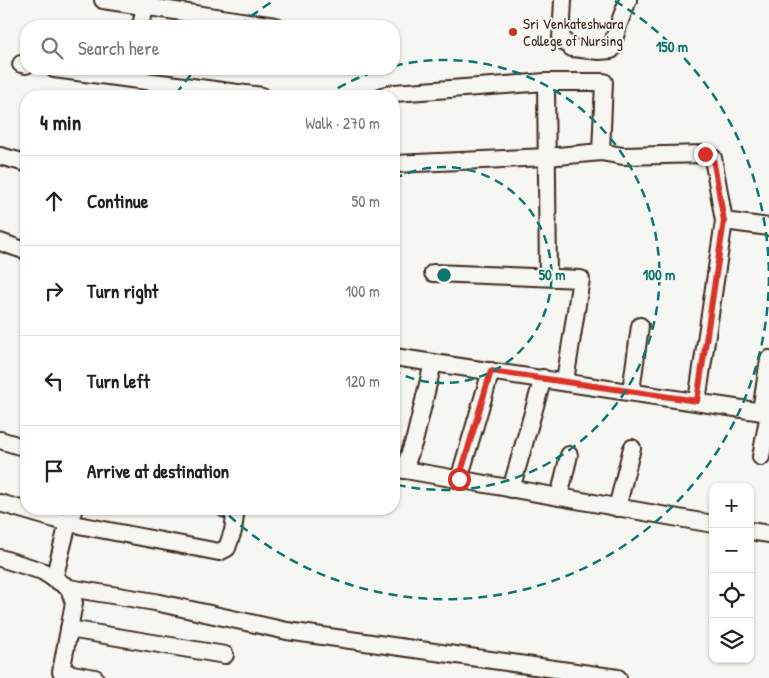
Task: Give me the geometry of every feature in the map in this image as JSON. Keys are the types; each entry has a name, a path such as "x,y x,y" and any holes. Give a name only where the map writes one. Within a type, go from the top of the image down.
{"street":[{"path":"103,0 236,20"},
{"path":"563,0 561,39 572,48 599,51 612,50 618,26 628,0"},
{"path":"142,20 145,6"},
{"path":"139,75 227,90"},
{"path":"400,93 546,82 604,82 600,152"},
{"path":"546,82 548,277"},
{"path":"400,164 547,158 600,152 623,156 705,154 713,158 724,221 697,401"},
{"path":"0,156 20,161"},
{"path":"724,221 769,228"},
{"path":"0,242 20,248"},
{"path":"433,273 581,279 565,381"},
{"path":"631,391 640,326"},
{"path":"400,358 766,412"},
{"path":"761,456 769,359"},
{"path":"400,467 415,438 433,363"},
{"path":"459,479 491,371"},
{"path":"511,489 543,378"},
{"path":"0,440 20,446"},
{"path":"617,508 632,448"},
{"path":"559,497 569,454"},
{"path":"400,469 709,523"},
{"path":"0,503 20,507"},
{"path":"54,579 71,516 219,552 227,548 233,532 234,515"},
{"path":"754,532 769,534"},
{"path":"0,558 42,571 69,588 155,602 287,631 618,678"},
{"path":"69,588 74,603 61,672 95,678"},
{"path":"69,629 225,655"}],"place":[{"name":"Sri Venkateshwara College of Nursing","path":"513,32"}],"route":[{"path":"459,479 491,371 697,401 724,221 713,158 705,154"}]}
